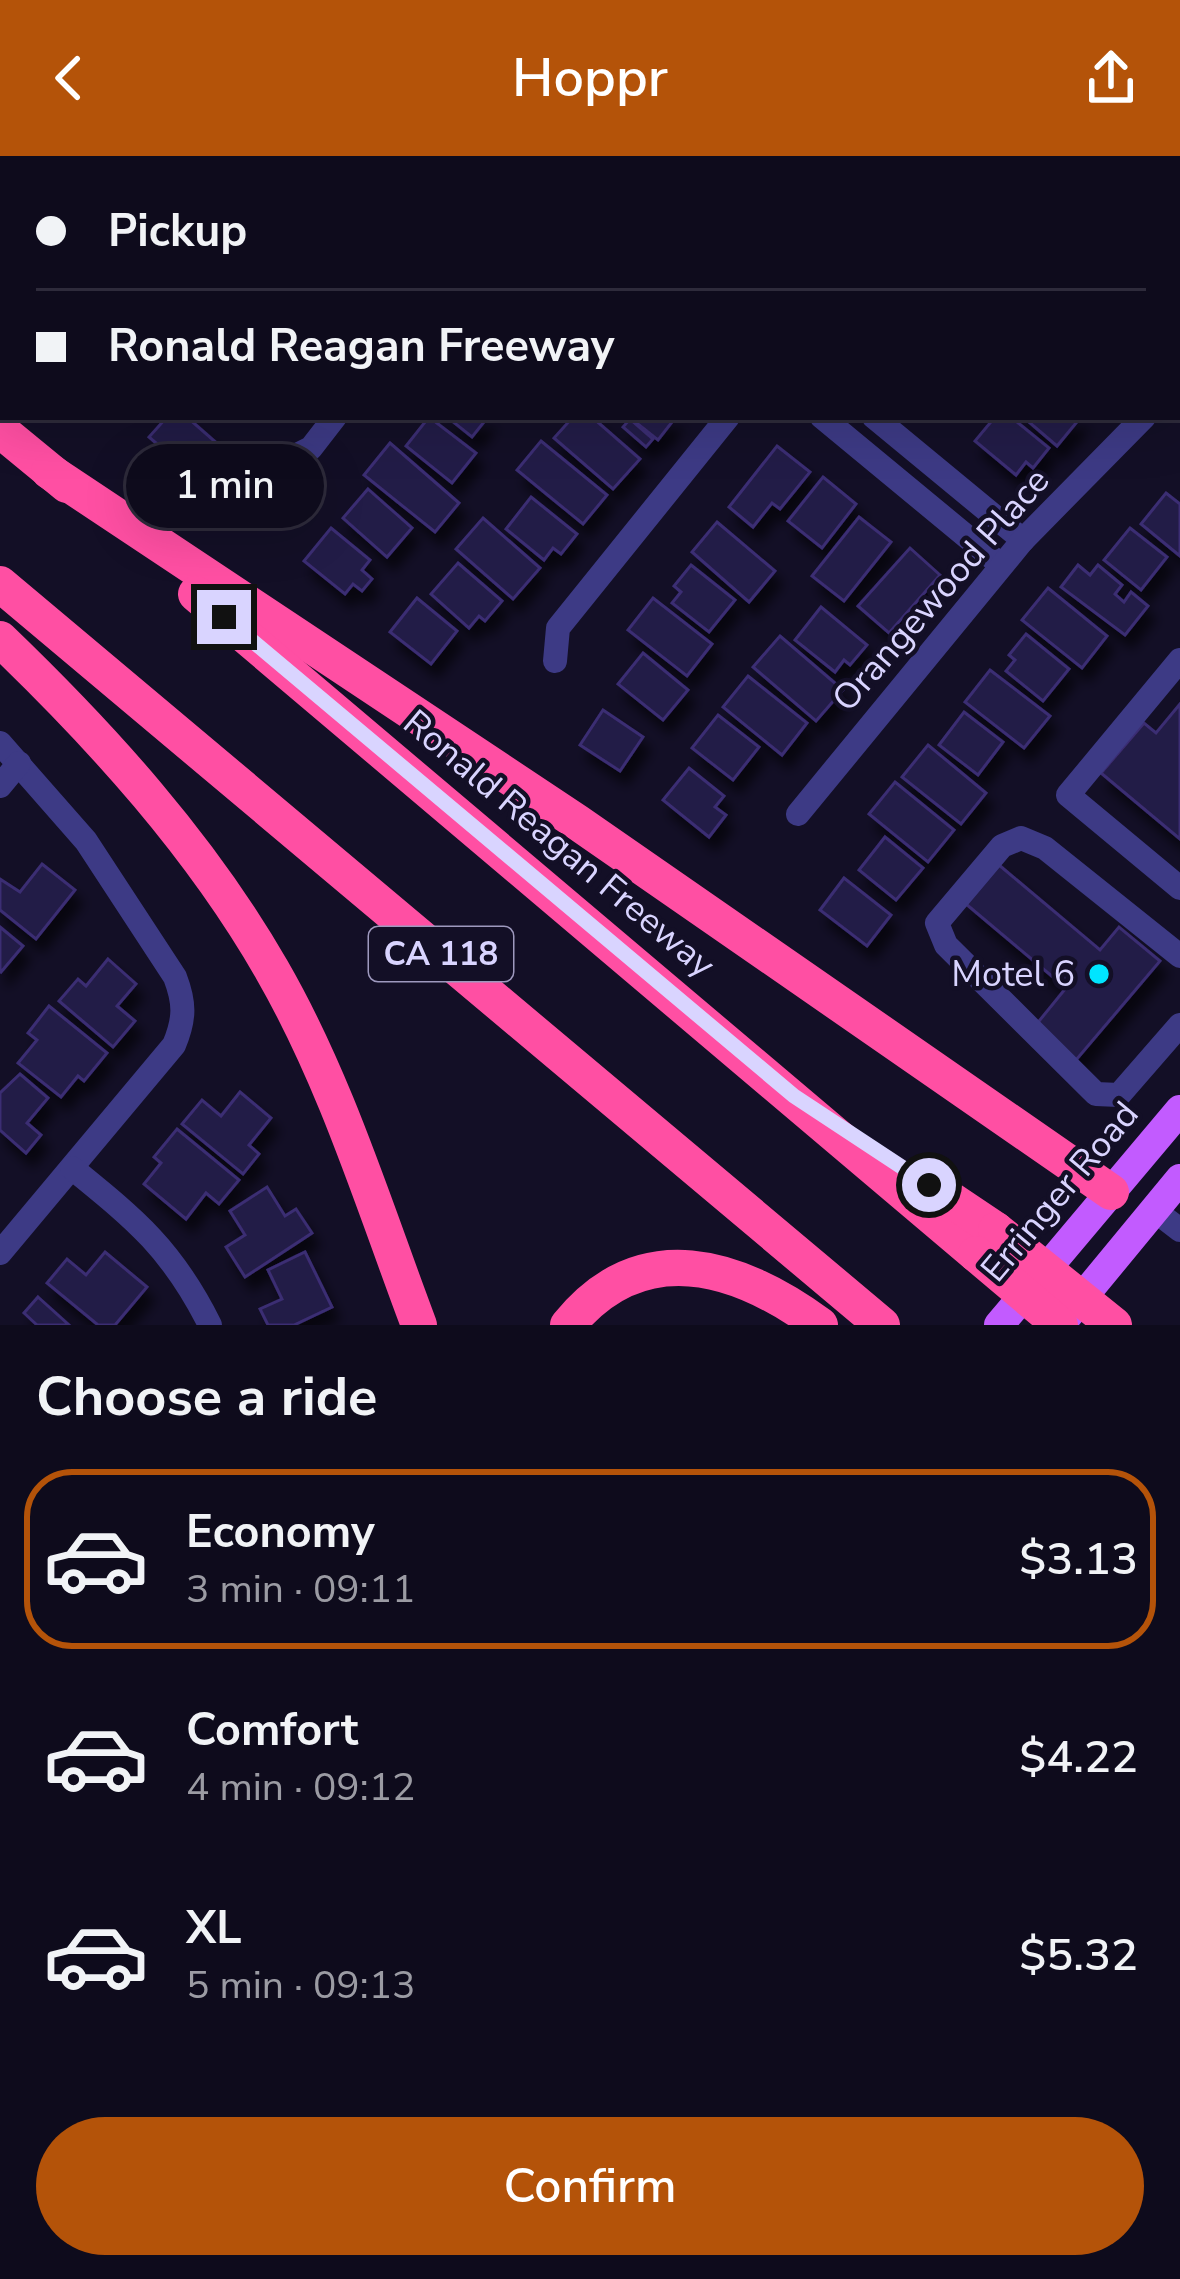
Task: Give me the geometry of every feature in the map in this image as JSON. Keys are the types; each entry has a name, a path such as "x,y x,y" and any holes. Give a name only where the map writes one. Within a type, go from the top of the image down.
{"highway":[{"name":"Ronald Reagan Freeway","path":"0,430 794,1096 986,1242"},
{"path":"50,471 577,822 1111,1192"},
{"name":"CA 118","path":"0,584 882,1325"},
{"path":"0,639 73,710 189,846 272,969 323,1073 419,1325"},
{"path":"986,1242 1060,1325"},
{"path":"986,1242 1114,1325"},
{"path":"568,1325 607,1288 660,1267 717,1269 775,1293 820,1325"}],"main road":[{"name":"Erringer Road","path":"999,1325 1180,1110"},
{"path":"1060,1325 1180,1179"}],"street":[{"path":"283,462 310,448 333,420"},
{"path":"555,662 558,628 726,420"},
{"path":"826,420 1001,565"},
{"path":"878,420 1023,540"},
{"name":"Orangewood Place","path":"799,814 1001,565 1141,420"},
{"path":"1180,660 1068,795 1180,888"},
{"path":"0,743 86,841 175,976 184,999 183,1023 173,1045 0,1253"},
{"path":"0,786 19,763"},
{"path":"1180,956 1045,848 1021,838 1002,846 937,923 946,945 1096,1094 1119,1095 1180,1025"},
{"path":"72,1168 153,1234 190,1284 210,1325"},
{"path":"1154,1210 1180,1230"}],"building":[{"path":"164,420 190,420 220,446 194,476 149,437"},
{"path":"427,420 433,420 476,453 452,483 406,446"},
{"path":"451,420 486,420 472,437"},
{"path":"570,420 595,420 640,459 613,489 554,438"},
{"path":"631,420 653,439 646,447 623,427"},
{"path":"633,420 674,420 658,440"},
{"path":"992,420 1015,420 1049,448 1033,468 1026,462 1016,475 975,441"},
{"path":"1027,420 1079,420 1057,446"},
{"path":"541,441 607,495 583,524 517,470"},
{"path":"390,443 459,503 435,532 364,475"},
{"path":"777,446 810,472 780,509 772,503 753,527 729,507"},
{"path":"823,477 856,504 822,548 788,521"},
{"path":"368,489 412,528 387,557 343,518"},
{"path":"1166,493 1180,504 1180,556 1141,524"},
{"path":"531,497 577,534 561,554 553,548 544,560 506,529"},
{"path":"859,517 891,542 844,601 812,576"},
{"path":"483,518 540,568 513,599 456,549"},
{"path":"717,522 775,571 749,602 692,552"},
{"path":"331,528 370,560 362,570 372,579 362,591 353,584 345,594 304,561"},
{"path":"1130,528 1167,557 1141,590 1104,560"},
{"path":"910,548 940,575 889,633 858,606"},
{"path":"458,563 502,601 485,621 479,616 469,628 431,594"},
{"path":"691,565 735,600 709,632 672,603 681,592 674,586"},
{"path":"1078,565 1090,575 1098,565 1122,585 1115,594 1124,602 1131,592 1148,606 1125,635 1061,587"},
{"path":"1048,588 1107,636 1082,668 1022,620"},
{"path":"417,598 457,631 431,664 390,632"},
{"path":"653,598 712,644 687,676 628,630"},
{"path":"821,607 867,645 850,665 844,660 835,672 795,640"},
{"path":"1026,634 1069,669 1043,701 1006,671 1015,660 1009,655"},
{"path":"780,636 843,690 816,721 753,667"},
{"path":"643,653 688,690 663,720 618,684"},
{"path":"990,670 1050,716 1024,748 965,702"},
{"path":"748,676 807,723 782,755 723,707"},
{"path":"1180,704 1180,839 1101,773 1144,723 1156,733"},
{"path":"603,710 643,737 620,771 580,745"},
{"path":"964,712 1003,742 978,775 939,745"},
{"path":"718,715 759,747 733,780 692,748"},
{"path":"928,745 986,793 961,824 902,777"},
{"path":"689,768 724,796 715,807 726,815 709,837 663,800"},
{"path":"895,782 954,830 928,862 869,814"},
{"path":"885,837 923,868 896,900 859,870"},
{"path":"42,864 75,890 36,939 0,910 0,879 20,892"},
{"name":"Motel 6","path":"999,865 1100,950 1119,927 1160,961 1076,1060 1035,1026 1066,988 966,904"},
{"path":"844,878 891,915 867,946 820,910"},
{"path":"0,927 23,946 1,972 0,971"},
{"path":"108,959 136,984 117,1006 135,1021 113,1047 59,1001 78,979 86,986"},
{"path":"49,1006 107,1053 84,1081 78,1076 61,1097 18,1063 37,1040 28,1033"},
{"path":"20,1074 48,1098 27,1123 41,1135 26,1153 0,1130 0,1093"},
{"path":"240,1092 271,1118 249,1145 259,1154 243,1174 182,1124 202,1100 221,1116"},
{"path":"177,1129 239,1180 219,1204 206,1193 186,1219 144,1184 161,1163 154,1157"},
{"path":"267,1187 285,1216 296,1209 312,1233 245,1277 226,1247 245,1235 230,1211"},
{"path":"105,1252 147,1287 115,1325 98,1325 47,1283 67,1259 86,1275"},
{"path":"305,1252 332,1307 294,1325 268,1325 260,1309 282,1299 268,1270"},
{"path":"38,1297 69,1325 37,1325 24,1313"}],"place":[{"name":"Motel 6","path":"1099,974"}],"route":[{"path":"224,617 794,1096 929,1185"}]}
